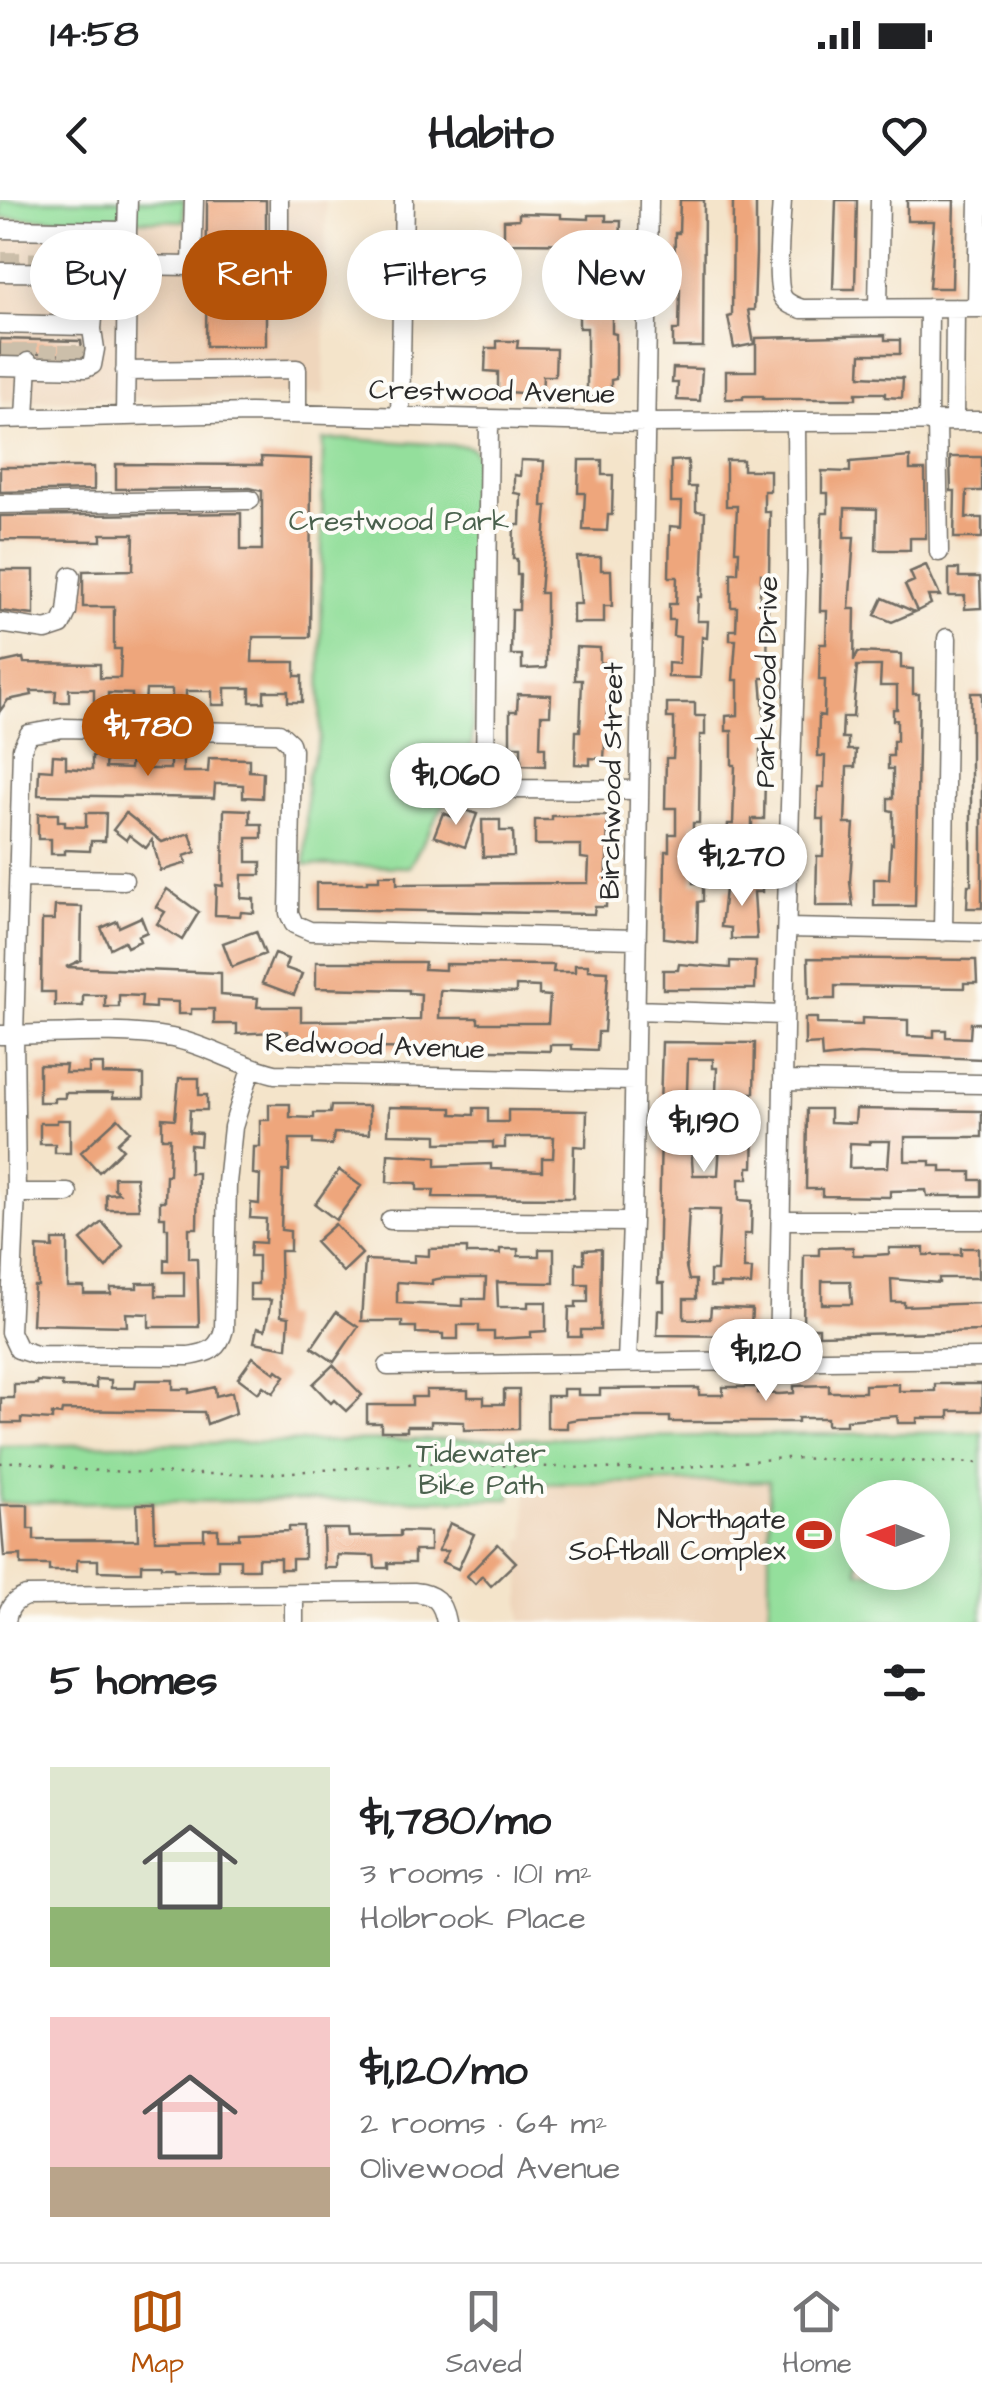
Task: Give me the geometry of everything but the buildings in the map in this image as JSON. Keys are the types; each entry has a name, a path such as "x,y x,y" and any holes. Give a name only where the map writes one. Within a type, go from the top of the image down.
{"street":[{"path":"127,230 128,200"},
{"path":"162,266 192,266 194,200"},
{"path":"279,200 279,230"},
{"path":"400,417 404,200"},
{"name":"Birchwood Street","path":"627,1363 649,200"},
{"path":"782,200 782,296 802,309 980,308 978,200"},
{"path":"878,307 880,200"},
{"path":"0,229 64,230"},
{"path":"1,265 30,268"},
{"path":"929,308 940,421 939,552"},
{"path":"940,421 955,308"},
{"path":"73,335 78,320"},
{"path":"125,320 125,416"},
{"path":"16,330 73,335 124,350"},
{"path":"25,418 15,365 92,365 73,335"},
{"path":"124,370 297,369 296,414"},
{"name":"Crestwood Avenue","path":"0,419 296,414 488,421 982,421"},
{"path":"488,421 485,770 498,786 514,789 639,790"},
{"name":"Parkwood Drive","path":"778,1361 797,570 796,423"},
{"path":"0,504 250,500"},
{"path":"0,623 46,630 61,625 71,576"},
{"path":"943,932 947,638"},
{"path":"251,1069 233,1126 227,1183 224,1330 213,1350 197,1355 36,1355 18,1349 10,1332 16,1193 7,1035 19,878 22,748 30,734 64,728 279,733 292,750 289,913 294,924 310,932 637,939"},
{"path":"19,878 124,880"},
{"path":"787,928 982,932"},
{"path":"635,1010 784,1015"},
{"name":"Redwood Avenue","path":"7,1035 137,1034 170,1038 191,1042 251,1069 275,1074 634,1081"},
{"path":"783,1081 982,1084"},
{"path":"16,1193 68,1193"},
{"path":"390,1220 632,1222"},
{"path":"782,1220 982,1220"},
{"path":"388,1366 982,1358"},
{"path":"294,1594 294,1622"},
{"path":"6,1622 16,1600 26,1596 294,1594 426,1594 440,1602 445,1619"}],"path":[{"path":"0,1463 18,1461 81,1470 264,1474 423,1462 652,1470 784,1458 982,1463"}],"shaded area":[{"path":"184,200 326,200 326,230 182,230 182,320 325,320 324,394 0,401 0,218 184,221"},
{"path":"770,1481 769,1622 521,1622 521,1539 526,1539 526,1484"}],"green space":[{"path":"0,200 184,200 184,221 0,218"},
{"name":"Crestwood Park","path":"323,440 466,446 477,456 472,743 466,765 409,867 305,865 307,777 320,738"},
{"name":"Tidewater Bike Path","path":"982,1432 982,1622 769,1622 769,1481 512,1484 510,1499 0,1503 0,1446"}],"tunnel":[{"path":"2,261 30,261"},
{"path":"10,340 10,362"},
{"path":"28,340 28,362"},
{"path":"49,340 49,363"},
{"path":"68,341 68,363"},
{"path":"81,341 81,364"}],"place":[{"name":"Northgate Softball Complex","path":"814,1535"}]}
